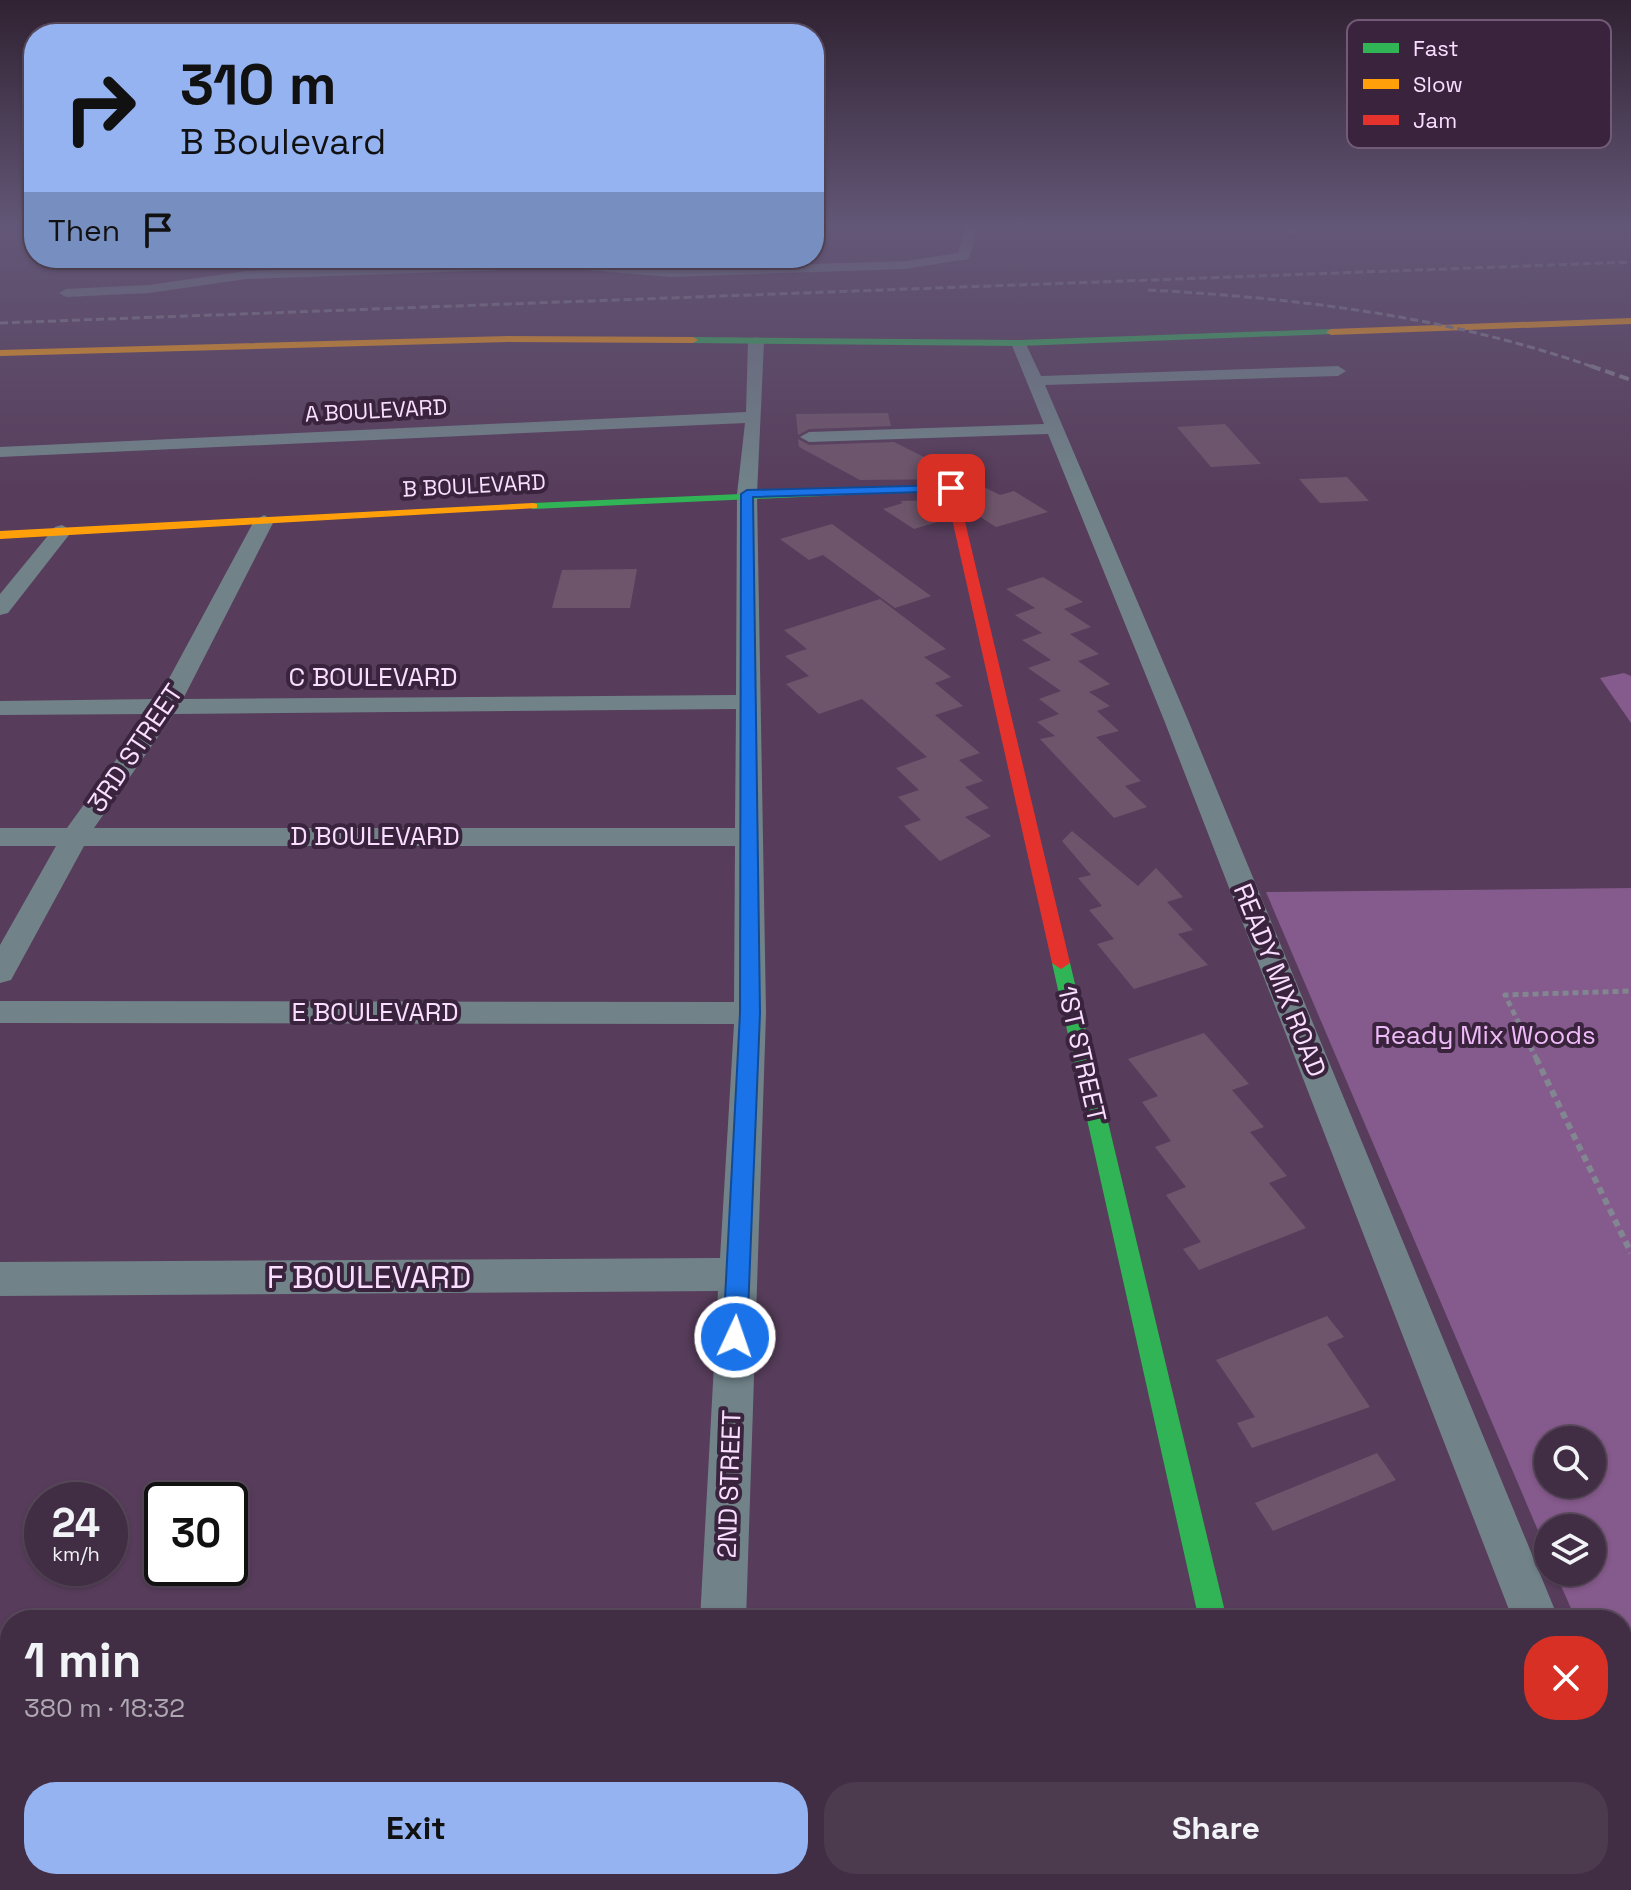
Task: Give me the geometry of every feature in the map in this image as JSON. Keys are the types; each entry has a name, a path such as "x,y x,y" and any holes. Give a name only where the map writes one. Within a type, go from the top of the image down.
{"main road":[{"path":"0,353 389,340 1019,343 1631,321"},
{"name":"B BOULEVARD","path":"0,535 747,494 951,488"},
{"name":"1ST STREET","path":"951,488 1211,1610"}],"street":[{"name":"2ND STREET","path":"723,1610 750,1013 747,494 754,417 756,342"},
{"name":"READY MIX ROAD","path":"1019,343 1176,720 1532,1610"},
{"path":"1033,381 1338,371"},
{"name":"A BOULEVARD","path":"0,452 754,417"},
{"path":"809,437 1053,429"},
{"name":"3RD STREET","path":"0,972 76,835 167,706 264,521"},
{"path":"0,608 62,531"},
{"name":"C BOULEVARD","path":"0,708 747,702"},
{"name":"D BOULEVARD","path":"0,837 751,837"},
{"name":"E BOULEVARD","path":"0,1012 750,1013"},
{"name":"F BOULEVARD","path":"0,1279 738,1274"}],"path":[{"path":"1631,991 1505,995 1631,1253"}],"green space":[{"path":"1624,673 1631,676 1631,723 1600,678"},
{"name":"Ready Mix Woods","path":"1631,888 1631,1610 1572,1610 1561,1586 1606,1586 1606,1514 1534,1514 1534,1521 1266,892"}],"building":[{"path":"888,413 891,426 809,429 798,435 796,414"},
{"path":"1225,424 1261,464 1211,467 1177,427"},
{"path":"798,439 809,445 894,442 1000,495 1014,491 1048,512 996,527 974,513 968,487 962,479 860,480 799,447"},
{"path":"1347,477 1369,501 1320,503 1299,479"},
{"path":"937,500 941,521 914,529 883,509 903,503 900,501"},
{"path":"832,524 931,596 895,608 823,555 809,560 780,539"},
{"path":"637,569 630,608 552,608 562,570"},
{"path":"1043,577 1083,602 1064,609 1091,627 1070,634 1099,654 1078,661 1110,684 1089,692 1110,706 1097,711 1119,731 1096,737 1141,781 1125,786 1147,807 1114,818 1040,739 1055,736 1037,722 1059,714 1039,699 1061,691 1028,668 1051,660 1022,640 1042,633 1015,615 1035,608 1006,589"},
{"path":"880,599 946,649 924,657 951,677 935,683 963,706 935,715 980,753 959,760 983,781 965,787 989,808 965,817 991,836 940,861 904,826 921,820 898,797 919,790 896,768 927,757 862,699 819,714 786,684 809,676 785,656 807,649 784,630"},
{"path":"1072,831 1138,886 1156,868 1183,897 1167,902 1193,930 1178,934 1208,965 1134,989 1097,944 1114,939 1089,910 1102,906 1078,878 1091,875 1062,841"},
{"path":"1204,1033 1249,1084 1232,1090 1264,1127 1250,1132 1287,1176 1269,1183 1306,1228 1199,1270 1183,1249 1201,1242 1166,1195 1186,1187 1155,1147 1171,1141 1142,1102 1158,1096 1128,1059"},
{"path":"1327,1316 1344,1337 1327,1344 1370,1407 1252,1448 1237,1423 1255,1417 1216,1360"},
{"path":"1377,1453 1396,1480 1273,1531 1255,1503"}],"railway":[{"path":"0,323 209,315"},
{"path":"1387,315 1487,335 1596,368"},
{"path":"1591,366 1631,380"}],"traffic: fast":[{"path":"693,340 1019,343 1331,332"},
{"path":"533,506 929,489"},
{"path":"1061,963 1211,1610"}],"traffic: slow":[{"path":"1331,332 1631,321"},
{"path":"0,353 508,339 693,340"},
{"path":"0,535 533,506"}],"traffic: jam":[{"path":"929,489 951,488 1061,963"}],"route":[{"path":"735,1337 750,1013 747,494 951,488"}]}
